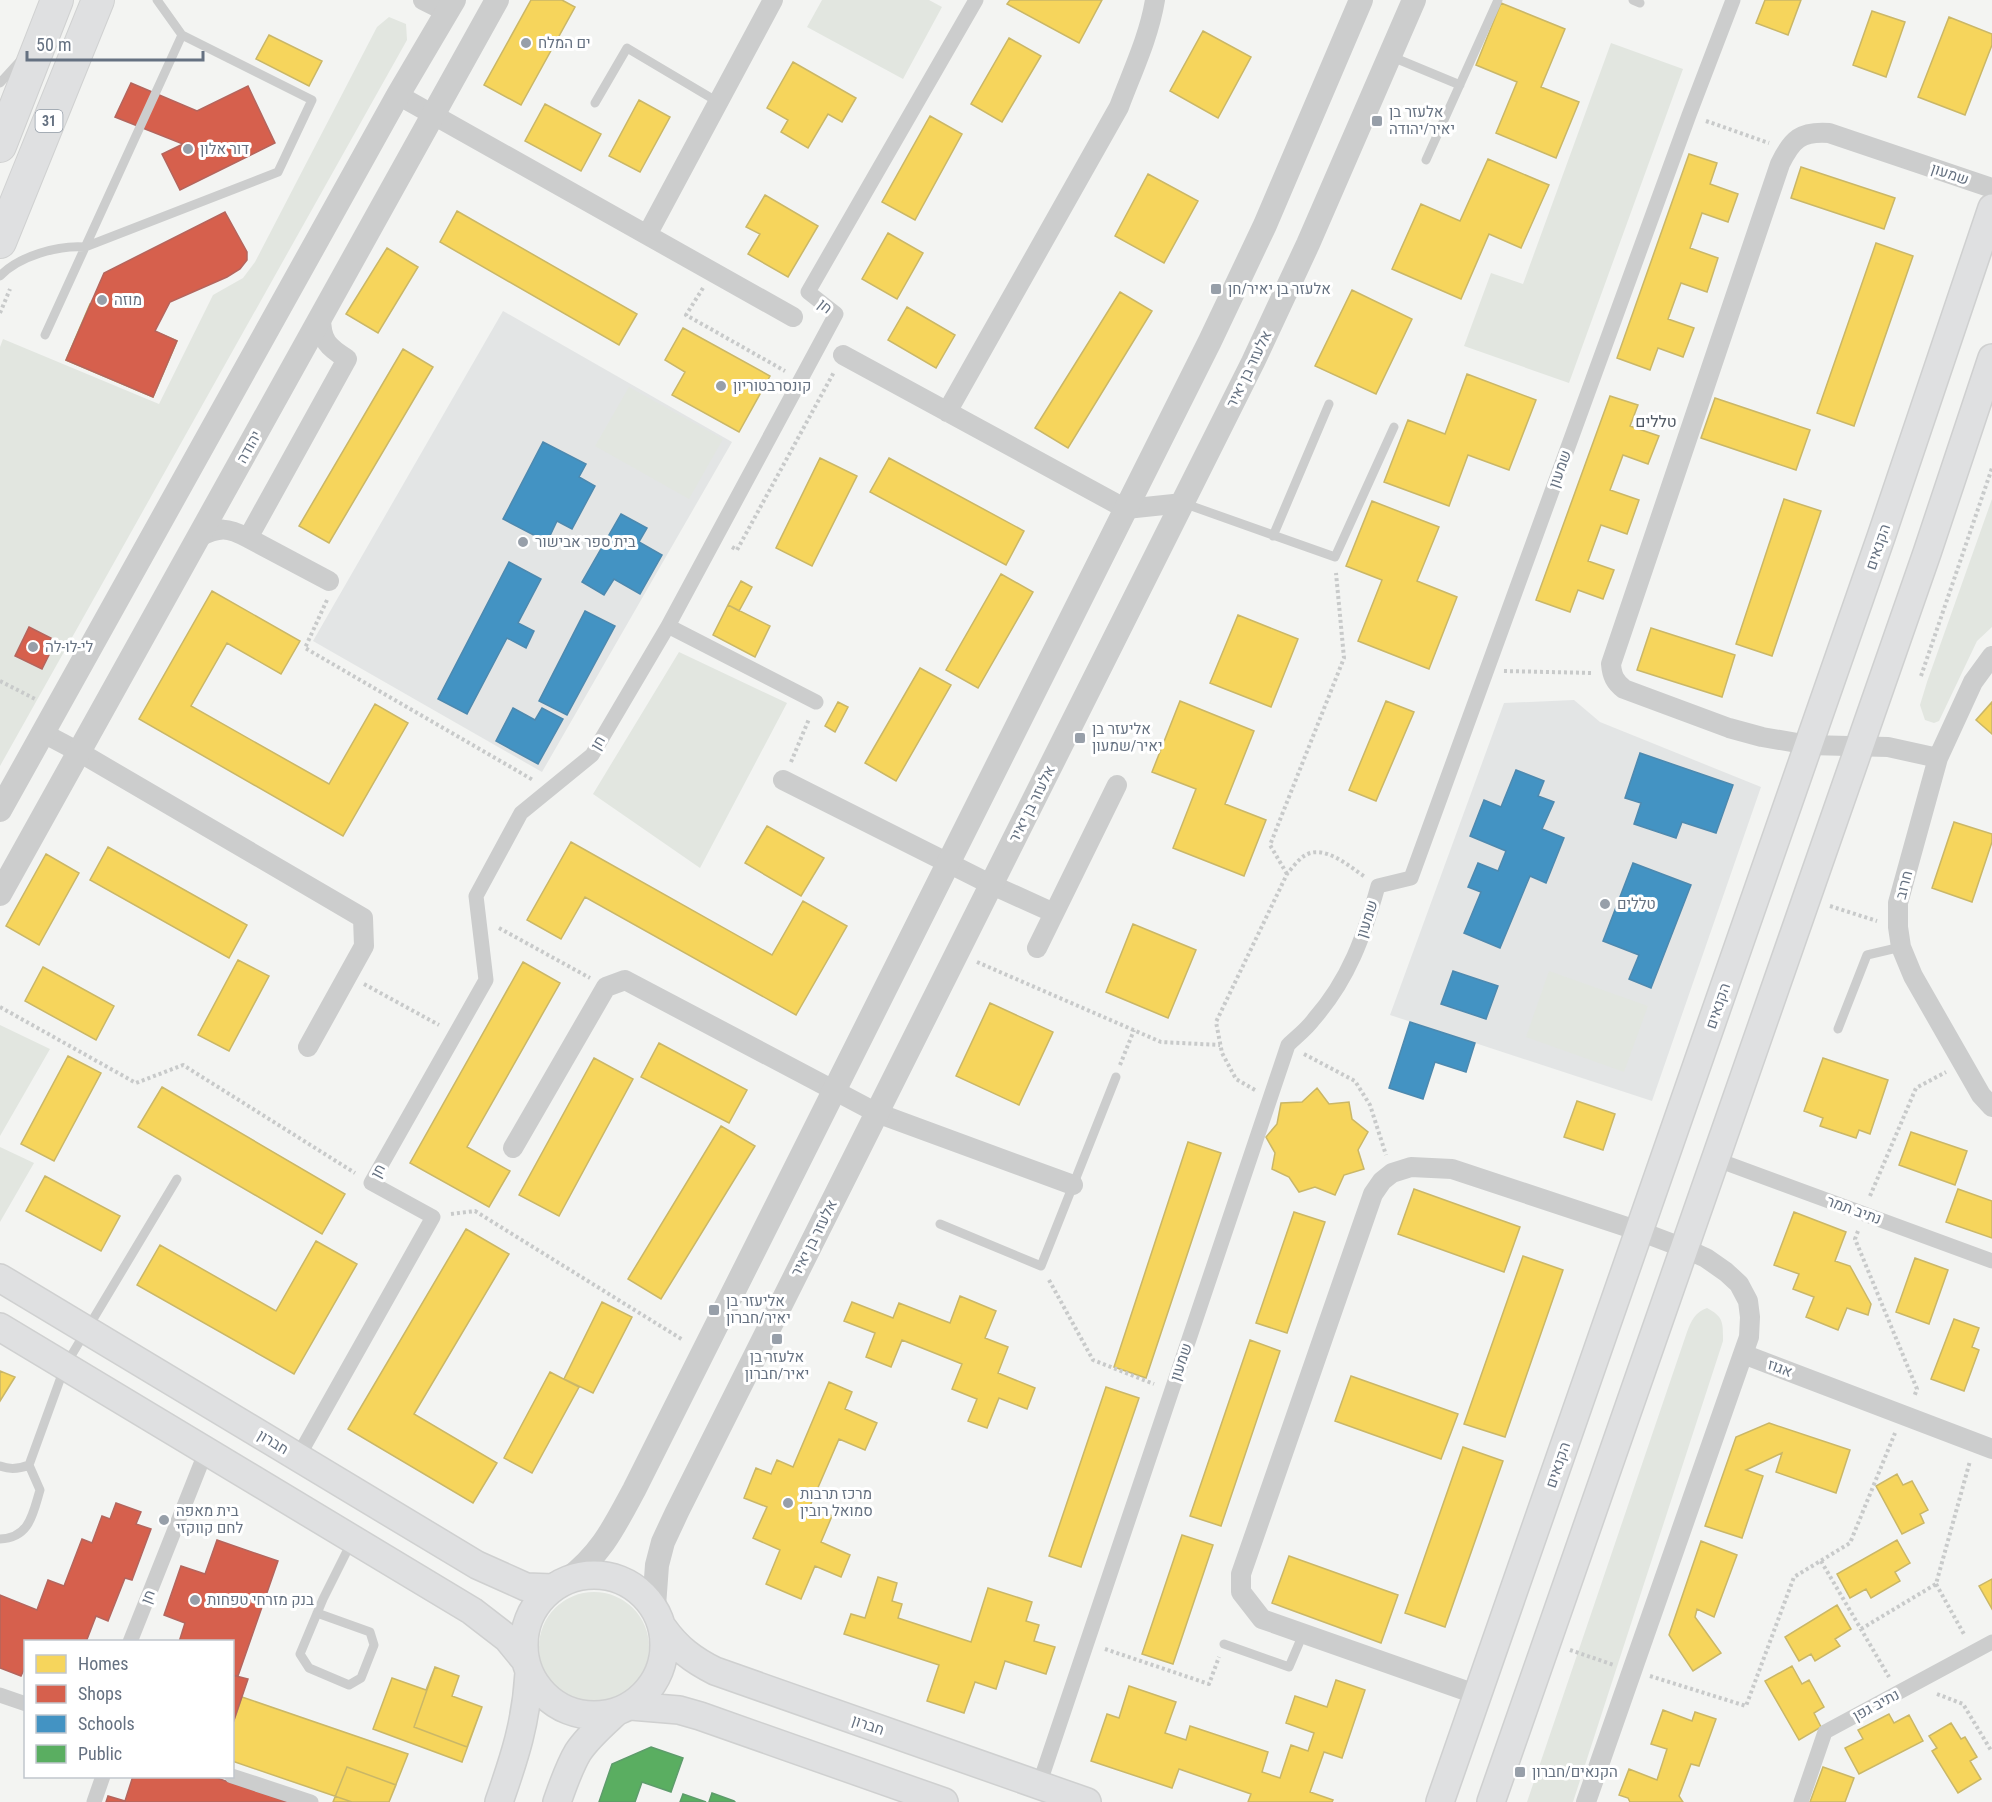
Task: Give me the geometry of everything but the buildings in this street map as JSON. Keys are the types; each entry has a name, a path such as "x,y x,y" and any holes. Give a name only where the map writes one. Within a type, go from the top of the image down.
{"highway":[{"name":"31","path":"0,146 57,0"},
{"name":"31","path":"0,242 98,0"}],"main road":[{"name":"הקנאים","path":"1440,1802 1885,526 1992,208"},
{"path":"1491,1802 1860,745 1992,358"},
{"name":"חברון","path":"0,1278 477,1565 526,1587 560,1584"},
{"path":"0,1327 472,1611 507,1638 540,1691 556,1705 574,1713 594,1716 623,1710 679,1710 944,1802"},
{"path":"499,1802 524,1726 527,1667 525,1636 532,1613 541,1599 560,1584 586,1575 606,1575 624,1581 641,1592 659,1617 666,1650 660,1672 648,1691 593,1734 578,1752 557,1802"},
{"name":"חברון","path":"659,1617 673,1641 683,1651 715,1671 1087,1802"}],"street":[{"path":"0,810 398,95 450,6 423,0"},
{"name":"יהודה","path":"0,894 497,0"},
{"path":"647,235 773,0"},
{"name":"חן","path":"433,1217 371,1183 486,980 476,896 521,813 592,754 668,626 836,314 808,292 976,0"},
{"path":"947,412 1119,107 1138,58 1155,0"},
{"path":"560,1584 583,1568 599,1551 614,1527 703,1353 1206,351 1265,225 1361,0"},
{"name":"אלעזר בן יאיר","path":"659,1617 657,1565 668,1532 1183,503 1286,292 1414,0"},
{"name":"שמעון","path":"1039,1785 1288,1045 1314,1020 1345,976 1365,932 1378,886 1411,878 1733,0"},
{"path":"398,95 793,317"},
{"name":"שמעון","path":"1787,150 1795,139 1813,132 1829,133 1992,188"},
{"path":"1787,150 1780,164 1611,664 1612,673 1616,683 1624,689 1730,728 1762,737 1809,745 1888,747 1938,758"},
{"path":"248,538 347,359 332,350 327,343 321,331 321,317"},
{"path":"843,355 1126,509 1183,503"},
{"path":"199,537 215,529 231,530 329,581"},
{"path":"668,626 816,702"},
{"name":"חרוב","path":"1992,656 1973,682 1938,758 1898,903 1900,937 1913,976 1981,1095 1992,1107"},
{"path":"43,733 363,918 364,946 308,1047"},
{"path":"783,780 992,885 1054,913"},
{"path":"1036,948 1117,785"},
{"path":"513,1148 606,987 625,980 877,1113 1073,1185"},
{"name":"נתיב תמר","path":"1715,1159 1992,1260"},
{"path":"1478,1695 1262,1619 1241,1592 1241,1574 1373,1194 1382,1181 1392,1173 1411,1167 1452,1169 1684,1248 1706,1258 1726,1272 1739,1284 1748,1301 1749,1337 1586,1802"},
{"path":"298,1457 433,1217"},
{"name":"אגוז","path":"1743,1354 1984,1446"},
{"name":"חן","path":"130,1640 207,1451"},
{"name":"נתיב גפן","path":"1801,1802 1825,1732 1992,1642"},
{"path":"0,1695 24,1703"},
{"path":"234,1777 311,1802"},
{"path":"94,1802 102,1778"}],"lane":[{"path":"1426,160 1498,0"},
{"path":"0,276 22,260 68,245 84,247 278,172 312,100 182,35 158,1"},
{"path":"45,335 182,35"},
{"path":"0,83 42,37"},
{"path":"595,103 627,48 718,102"},
{"path":"1390,56 1460,85"},
{"path":"1273,536 1329,404"},
{"path":"1183,503 1335,557 1394,427"},
{"path":"1838,1029 1867,956 1900,937"},
{"path":"940,1224 1041,1266 1116,1077"},
{"path":"0,1466 7,1469 21,1469 29,1465 65,1366 177,1179"},
{"path":"0,1539 16,1536 29,1525 40,1490 29,1465"},
{"path":"317,1612 370,1632 374,1645 361,1678 349,1685 309,1668 300,1654 317,1612 352,1539"},
{"path":"1224,1644 1289,1667 1302,1634"}],"path":[{"path":"1689,115 1787,150"},
{"path":"712,272 686,315 800,380"},
{"path":"715,538 737,550 843,355"},
{"path":"1921,676 1992,468"},
{"path":"1287,874 1270,845 1344,658 1335,557"},
{"path":"329,581 328,597 305,648 549,790"},
{"path":"1486,671 1612,673"},
{"path":"0,681 56,710"},
{"path":"783,780 816,702"},
{"path":"1270,1098 1236,1079 1222,1053 1216,1022 1287,874 1305,855 1320,851 1342,861 1378,886"},
{"path":"1806,898 1900,937"},
{"path":"479,917 606,987"},
{"path":"957,953 1161,1042 1220,1045"},
{"path":"348,975 456,1034"},
{"path":"0,1007 136,1083 183,1065 371,1183"},
{"path":"1116,1077 1134,1030"},
{"path":"1288,1045 1355,1081 1370,1105 1392,1173"},
{"path":"433,1217 475,1211 703,1353"},
{"path":"1041,1266 1093,1360 1172,1390"},
{"path":"1546,1643 1746,1706 1794,1577 1850,1543 1902,1416"},
{"path":"1861,1629 1936,1584 1984,1446"},
{"path":"1821,1561 1898,1694"},
{"path":"1936,1584 1974,1652"},
{"path":"1087,1643 1209,1684 1224,1644"},
{"path":"1914,1685 1963,1704 1992,1752"}],"shaded area":[{"path":"822,0 929,0 942,7 903,79 807,27"},
{"path":"389,17 406,24 407,40 0,766 0,347 3,339 159,404 213,295 243,278 255,262 377,27"},
{"path":"1611,43 1683,69 1569,383 1464,346 1491,273 1523,284"},
{"name":"בית ספר אבישור","path":"503,311 732,442 542,772 313,641"},
{"path":"629,387 723,439 689,499 595,446"},
{"path":"1992,499 1992,627 1977,641 1939,721 1934,723 1925,720 1920,705"},
{"path":"679,652 787,703 700,868 593,794"},
{"path":"1574,700 1600,722 1761,787 1652,1101 1390,1015 1504,703"},
{"path":"1549,971 1648,1006 1624,1072 1526,1037"},
{"path":"0,1025 50,1049 0,1136"},
{"path":"0,1147 34,1163 0,1222"},
{"path":"1707,1308 1720,1318 1723,1341 1573,1802 1527,1802 1687,1332 1694,1317"},
{"path":"594,1592 615,1596 633,1608 645,1626 649,1647 645,1668 633,1686 615,1698 594,1702 573,1698 555,1686 543,1668 539,1647 543,1626 555,1608 573,1596"}],"place":[{"name":"ים המלח","path":"526,43"},
{"name":"אלעזר בן יאיר/יהודה","path":"1377,121"},
{"name":"דור אלון","path":"188,149"},
{"name":"אלעזר בן יאיר/חן","path":"1216,289"},
{"name":"מוזה","path":"102,300"},
{"name":"קונסרבטוריון","path":"721,386"},
{"name":"בית ספר אבישור","path":"523,542"},
{"name":"לי-לו-לה","path":"33,647"},
{"name":"אליעזר בן יאיר/שמעון","path":"1080,738"},
{"name":"טללים","path":"1605,904"},
{"name":"אליעזר בן יאיר/חברון","path":"714,1310"},
{"name":"אלעזר בן יאיר/חברון","path":"777,1339"},
{"name":"מרכז תרבות סמואל רובין","path":"788,1503"},
{"name":"בית מאפה לחם קווקזי","path":"164,1520"},
{"name":"בנק מזרחי טפחות","path":"195,1600"},
{"name":"הקנאים/חברון","path":"1520,1772"}],"district":[{"name":"טללים","path":"1656,421"}]}
